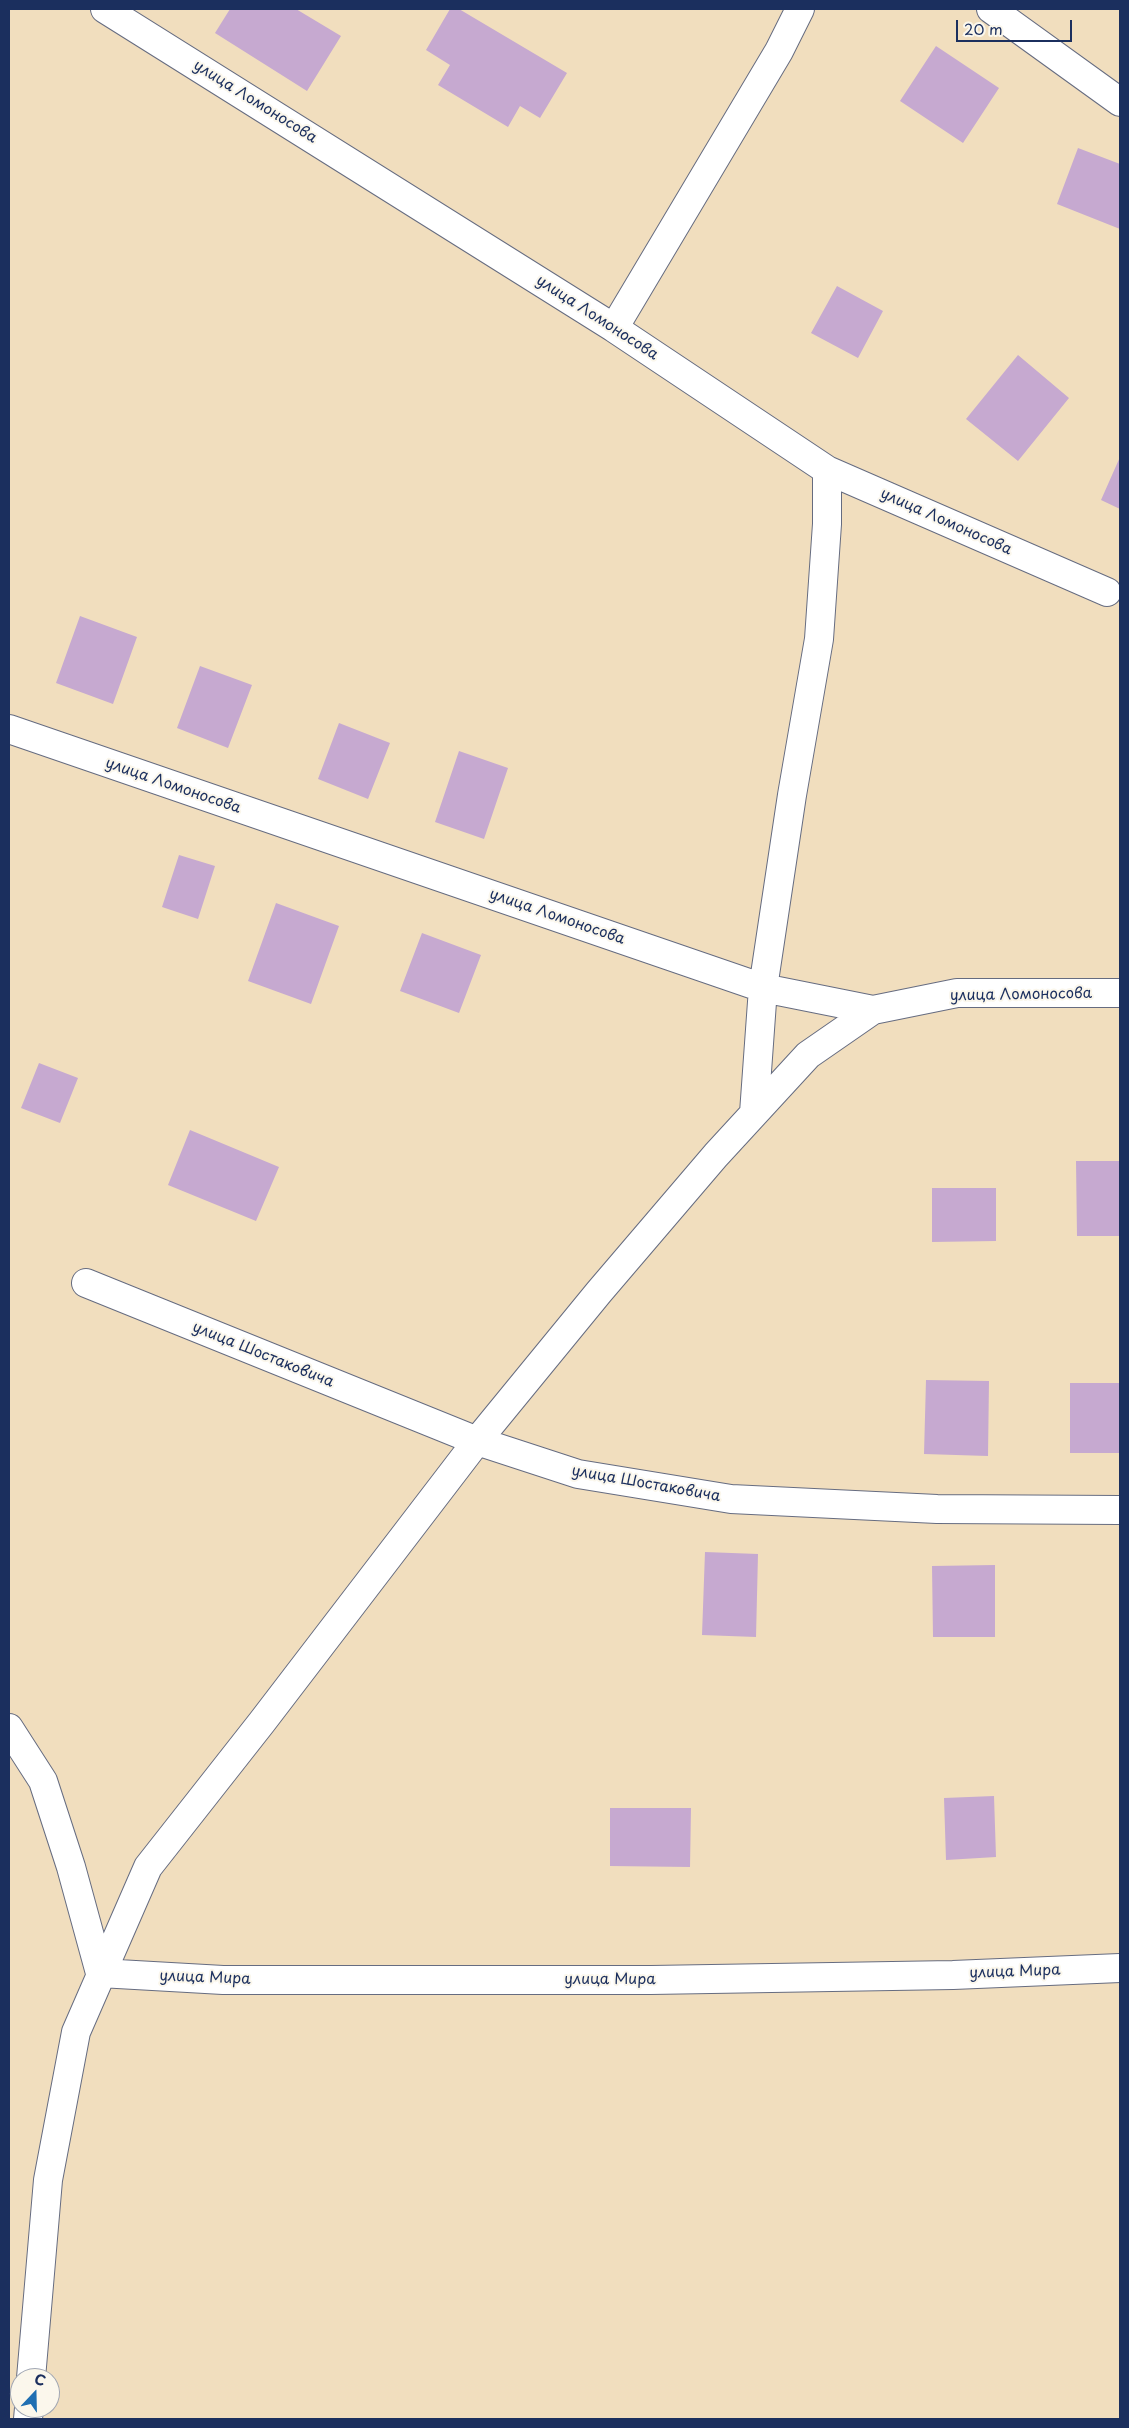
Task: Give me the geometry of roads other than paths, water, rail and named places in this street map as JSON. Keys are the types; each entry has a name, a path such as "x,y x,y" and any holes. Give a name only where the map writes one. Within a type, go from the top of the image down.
{"street":[{"name":"улица Ломоносова","path":"105,9 614,328 827,470 1107,592"},
{"path":"614,328 779,51 800,9"},
{"path":"991,9 1120,102"},
{"path":"754,1113 763,988 792,795 819,640 827,524 827,470"},
{"name":"улица Ломоносова","path":"9,729 763,988 873,1010 957,994 1120,993"},
{"path":"32,2368 48,2180 76,2032 148,1867 477,1441 606,1285 754,1113 808,1055 873,1010"},
{"name":"улица Шостаковича","path":"86,1283 477,1441 578,1474 731,1499 937,1509 1120,1510"},
{"path":"9,1728 43,1781 71,1867 100,1974"},
{"name":"улица Мира","path":"100,1974 223,1980 651,1980 953,1975 1120,1968"}]}
